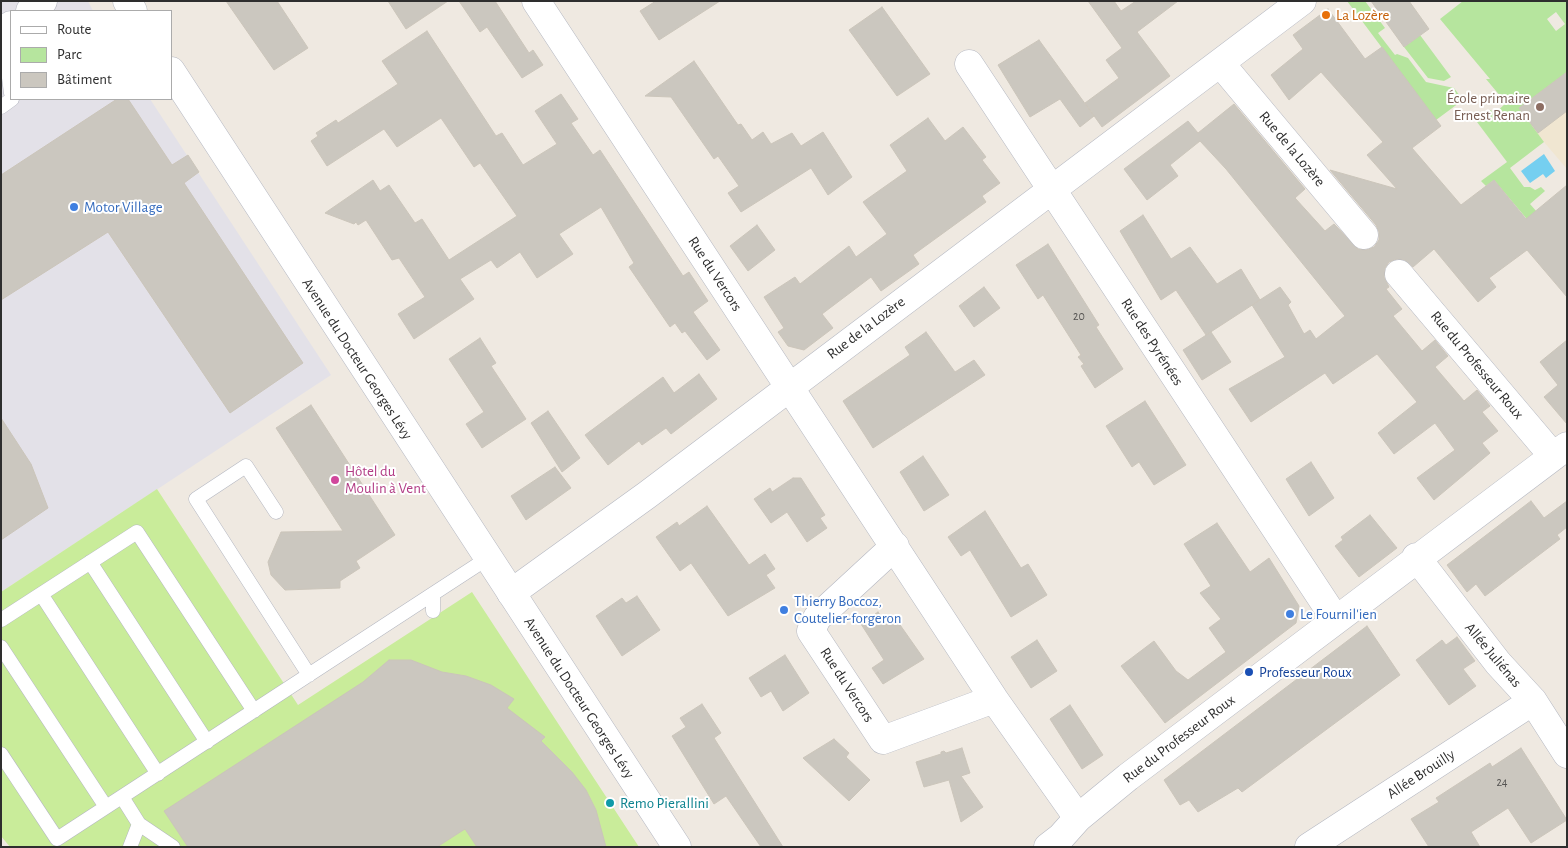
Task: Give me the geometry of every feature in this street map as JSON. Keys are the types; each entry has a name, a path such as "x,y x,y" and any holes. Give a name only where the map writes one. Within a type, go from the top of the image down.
{"street":[{"path":"31,10 43,1"},
{"name":"Rue du Vercors","path":"536,1 994,699 1078,818"},
{"name":"Rue de la Lozère","path":"511,594 647,495 789,386 1221,64 1298,3"},
{"name":"Rue des Pyrénées","path":"969,64 1336,620"},
{"name":"Rue de la Lozère","path":"1221,64 1364,235"},
{"name":"Avenue du Docteur Georges Lévy","path":"172,73 676,847"},
{"name":"Rue du Professeur Roux","path":"1048,847 1061,837 1078,818 1135,772 1416,557 1560,451 1400,274"},
{"name":"Rue du Vercors","path":"895,546 817,618 811,631 883,740 994,699"},
{"name":"Allée Juliénas","path":"1416,557 1498,663 1533,701 1567,754"},
{"name":"Allée Brouilly","path":"1309,847 1533,701"}],"lane":[{"path":"5,30 10,82"},
{"path":"276,512 246,466 196,499 309,675"},
{"path":"1,620 137,532 254,711"},
{"path":"1,754 58,843 106,807 488,558"},
{"path":"90,562 206,742"},
{"path":"41,594 158,774"},
{"path":"432,594 433,611"},
{"path":"1,647 106,807"},
{"path":"122,797 139,824 173,847"},
{"path":"130,847 139,824"}],"shaded area":[{"path":"1,1 88,1 92,10 10,10 10,100 151,100 331,375 1,592"},
{"name":"École primaire Ernest Renan","path":"1567,23 1567,169 1491,80"}],"green space":[{"path":"1347,1 1365,1 1385,28 1378,33 1395,55 1408,58 1426,82 1454,88 1463,100 1436,120"},
{"path":"1463,1 1567,1 1567,72 1519,108 1544,142 1510,168 1524,187 1530,187 1535,190 1541,187 1545,191 1530,204 1544,220 1542,237 1494,180 1486,186 1481,181 1507,162 1477,122 1491,110 1494,114 1506,103 1486,79 1490,79 1440,19","holes":["1556,12 1565,24 1556,31 1547,19"]},
{"path":"1420,35 1451,77 1444,81 1428,78 1404,47"},
{"path":"157,489 298,705 472,592 639,847 10,847 1,836 1,592"}],"water":[{"path":"1544,154 1555,171 1546,178 1543,174 1530,183 1521,171"}],"building":[{"path":"226,1 277,1 308,48 274,70"},
{"path":"388,1 448,1 406,29"},
{"path":"459,1 495,1 529,53 533,50 543,65 522,78 487,27 480,32"},
{"path":"656,1 720,1 659,40 640,11"},
{"path":"1088,1 1114,1 1121,11 1136,1 1178,1 1137,32 1170,76 1102,127 1085,103 1119,78 1106,60 1122,48"},
{"path":"1371,1 1409,1 1429,29 1404,47"},
{"path":"882,7 930,74 897,96 849,30"},
{"path":"1328,9 1365,59 1382,47 1441,126 1412,148 1461,205 1494,180 1526,219 1567,185 1567,297 1527,250 1489,278 1496,287 1478,302 1434,249 1413,267 1405,260 1397,259 1389,262 1385,268 1384,277 1389,287 1386,289 1402,309 1393,316 1422,351 1435,340 1448,356 1435,367 1464,401 1477,390 1490,406 1482,412 1498,431 1482,443 1490,453 1434,500 1417,478 1455,450 1435,423 1394,454 1378,433 1417,402 1377,354 1333,384 1325,373 1251,422 1229,389 1285,357 1252,305 1280,287 1291,302 1288,305 1304,334 1310,330 1316,339 1345,316 1226,169 1200,141 1170,165 1178,176 1147,200 1124,169 1188,121 1198,133 1234,104 1305,189 1295,198 1325,231 1334,224 1358,249 1366,250 1374,247 1379,240 1379,232 1376,225 1330,170 1397,189 1367,155 1383,142 1321,72 1289,100 1271,75 1303,49 1293,35"},
{"path":"427,31 496,136 502,133 523,165 557,144 535,111 561,94 578,119 571,123 593,155 600,150 683,276 689,272 708,301 693,312 720,350 707,360 685,331 682,333 675,323 670,327 629,267 634,263 601,207 559,234 573,254 537,278 520,252 497,268 491,260 460,279 474,299 414,339 398,314 425,297 399,258 392,260 366,220 358,225 356,222 354,224 325,213 373,180 380,191 389,185 415,223 422,219 449,260 517,216 480,163 474,167 441,118 397,147 384,129 327,166 311,141 318,136 316,133 336,120 338,123 398,84 382,61"},
{"path":"1039,40 1094,116 1080,127 1060,99 1030,117 998,65"},
{"path":"694,61 738,125 741,124 752,140 763,132 771,144 792,133 801,146 823,132 852,177 828,195 811,168 741,212 728,193 739,186 718,156 714,159 671,97 645,96"},
{"path":"1567,72 1567,111 1538,133 1519,108"},
{"path":"115,100 129,100 172,165 188,155 199,172 184,183 303,363 230,413 108,232 1,300 1,175"},
{"path":"928,118 945,141 963,127 986,157 982,160 1000,183 982,196 986,202 913,255 919,264 881,291 871,277 822,314 833,328 804,350 788,346 778,332 784,328 764,297 795,277 800,284 849,246 856,257 887,234 863,202 907,171 890,145"},
{"path":"1143,215 1171,259 1190,247 1217,284 1241,269 1260,300 1206,335 1176,290 1161,300 1120,231"},
{"path":"757,225 775,250 748,271 730,246"},
{"path":"1048,244 1099,325 1096,327 1123,369 1095,388 1081,366 1084,364 1078,357 1081,355 1043,295 1038,299 1016,265"},
{"path":"984,287 1000,308 974,327 959,306"},
{"path":"926,332 955,372 974,360 985,375 873,448 843,401 910,355 905,347"},
{"path":"1211,332 1231,362 1202,380 1183,350"},
{"path":"480,338 496,363 491,366 526,419 482,448 466,424 484,412 449,359"},
{"path":"1567,340 1567,424 1544,397 1558,385 1540,362"},
{"path":"699,374 717,399 671,434 666,428 642,445 639,441 608,465 585,435 663,377 674,393"},
{"path":"1145,401 1186,465 1154,485 1139,462 1132,467 1106,426"},
{"name":"Hôtel du Moulin à Vent","path":"311,405 395,535 356,561 360,568 340,581 340,588 285,590 271,575 268,562 281,532 343,531 276,428"},
{"path":"548,411 580,458 562,472 531,423"},
{"path":"1,418 31,464 48,508 1,540"},
{"path":"923,456 949,495 924,511 900,472"},
{"path":"1311,462 1334,498 1309,516 1286,479"},
{"path":"555,467 571,488 526,520 511,496"},
{"path":"793,478 801,478 825,515 820,518 827,528 807,542 787,512 771,523 754,499 770,488 772,492"},
{"path":"1531,501 1544,518 1567,501 1567,527 1557,535 1560,539 1485,596 1476,584 1467,592 1447,565"},
{"path":"707,506 749,565 765,554 775,569 766,575 775,588 728,616 691,563 680,571 656,537 677,522 679,526"},
{"path":"985,511 1021,568 1028,564 1047,595 1011,617 970,550 961,556 948,537"},
{"path":"1370,515 1397,548 1359,577 1335,546 1343,540 1341,537"},
{"path":"1217,523 1250,572 1269,558 1299,606 1296,623 1165,723 1121,666 1154,641 1176,671 1188,680 1226,652 1209,628 1221,619 1200,593 1211,586 1184,544"},
{"path":"637,596 660,630 622,656 596,616 622,598 626,603"},
{"path":"878,612 887,625 893,621 895,624 898,622 924,659 883,684 872,668 884,660 861,624"},
{"path":"1367,626 1400,675 1242,792 1238,788 1198,812 1189,800 1180,805 1164,780"},
{"path":"1457,637 1475,661 1463,669 1476,686 1449,705 1416,660 1442,640 1446,645"},
{"path":"1037,640 1057,671 1031,688 1011,657"},
{"path":"785,655 809,693 783,711 771,691 761,697 749,678"},
{"path":"389,660 411,660 442,672 466,676 491,685 514,699 507,708 545,737 541,741 572,772 586,790 596,810 606,847 477,847 465,829 437,847 188,847 164,811 363,682"},
{"path":"702,704 721,733 714,738 783,847 761,847 726,796 714,804 672,736 686,727 680,718"},
{"path":"1070,705 1103,755 1082,769 1050,719"},
{"path":"834,739 849,753 846,757 870,780 849,801 803,758"},
{"path":"962,748 970,773 961,776 983,807 961,822 949,780 924,787 916,762 941,754 944,751 946,753"},
{"path":"1521,748 1567,820 1531,843 1508,808 1471,832 1480,847 1429,847 1411,819 1439,802 1436,798 1490,763 1492,767"}],"place":[{"name":"La Lozère","path":"1326,15"},
{"name":"École primaire Ernest Renan","path":"1540,107"},
{"name":"Motor Village","path":"74,207"},
{"name":"Hôtel du Moulin à Vent","path":"335,480"},
{"name":"Thierry Boccoz, Coutelier-forgeron","path":"784,610"},
{"name":"Le Fournil'ien","path":"1290,614"},
{"name":"Professeur Roux","path":"1249,672"},
{"name":"Remo Pierallini","path":"610,803"}]}
